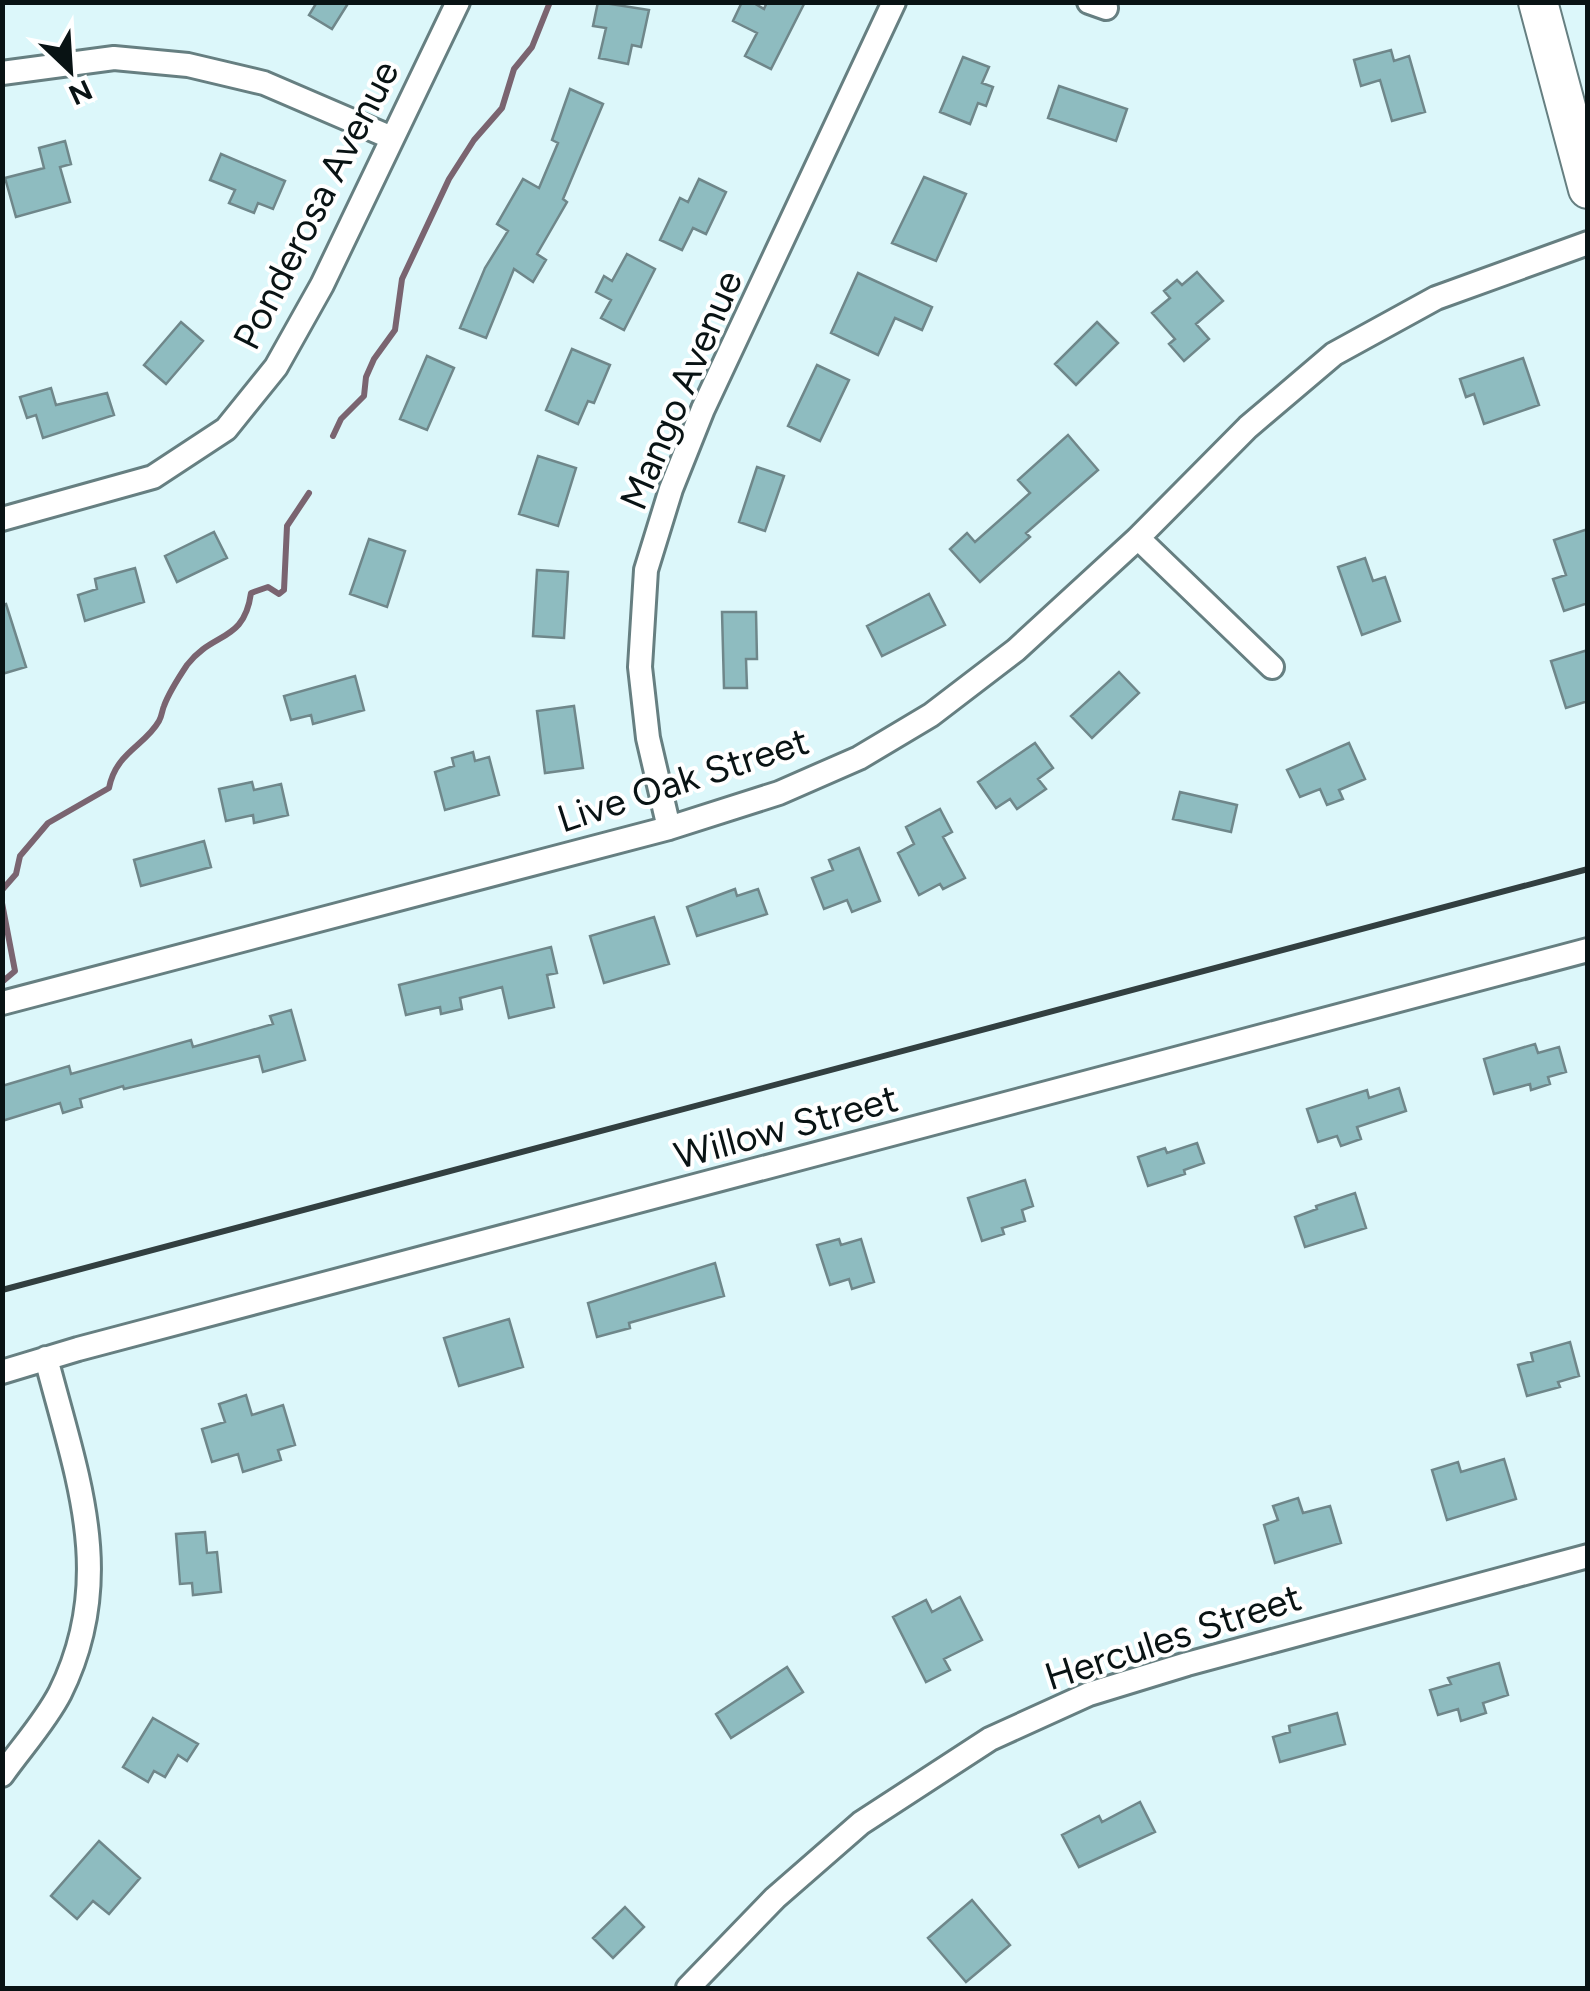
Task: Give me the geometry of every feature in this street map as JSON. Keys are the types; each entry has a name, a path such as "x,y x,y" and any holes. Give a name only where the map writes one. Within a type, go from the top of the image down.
{"main road":[{"path":"1538,2 1588,189"}],"street":[{"name":"Ponderosa Avenue","path":"2,519 153,477 226,429 276,367 322,284 458,2"},
{"name":"Mango Avenue","path":"670,828 648,738 640,668 646,570 671,488 703,409 894,2"},
{"path":"2,73 114,58 188,65 264,83 392,138"},
{"name":"Live Oak Street","path":"2,1004 670,828 795,786 859,758 931,715 1016,650 1138,538 1248,427 1334,354 1436,298 1588,243"},
{"path":"1138,538 1272,666"},
{"name":"Willow Street","path":"2,1372 1588,950"},
{"path":"2,1775 59,1695 82,1635 90,1582 88,1522 46,1358"},
{"name":"Hercules Street","path":"688,1988 775,1898 861,1823 990,1739 1105,1689 1588,1556"}],"building":[{"path":"317,2 349,2 332,29 309,15"},
{"path":"598,2 649,10 641,47 632,45 628,64 599,58 606,28 593,26"},
{"path":"742,2 752,2 764,9 767,2 805,2 771,69 745,56 757,33 733,21"},
{"path":"1391,50 1394,61 1409,56 1425,112 1392,121 1380,80 1361,86 1354,60"},
{"path":"963,57 989,67 982,83 993,87 986,106 978,103 970,124 940,112"},
{"path":"1059,86 1127,109 1116,141 1048,118"},
{"path":"570,89 603,104 563,199 567,202 537,254 546,260 533,282 514,269 486,338 460,328 485,268 508,231 497,224 523,179 539,188 558,143 552,140"},
{"path":"65,141 71,164 60,167 70,202 16,217 5,178 44,168 39,148"},
{"path":"221,154 285,181 273,209 258,203 254,213 229,203 235,190 210,180"},
{"path":"924,177 966,194 936,261 892,243"},
{"path":"699,179 726,192 706,234 693,228 682,250 660,240 680,198 688,202"},
{"path":"627,254 655,269 624,330 601,318 611,300 596,292 604,276 612,281"},
{"path":"1197,272 1223,301 1196,324 1209,339 1184,361 1169,344 1175,339 1152,313 1170,298 1164,291 1177,280 1182,285"},
{"path":"858,273 932,307 922,330 895,318 878,355 831,333"},
{"path":"181,322 203,341 166,384 144,365"},
{"path":"1097,322 1118,343 1076,385 1055,364"},
{"path":"572,349 610,365 594,403 588,401 578,424 546,410"},
{"path":"427,356 454,368 427,430 400,419"},
{"path":"1523,358 1539,405 1484,424 1474,394 1466,397 1460,379"},
{"path":"817,365 849,380 820,441 788,426"},
{"path":"51,388 56,405 107,393 114,415 43,438 36,415 27,418 20,397"},
{"path":"1068,435 1098,470 1026,533 1030,537 980,582 950,549 967,533 975,542 1030,493 1018,480"},
{"path":"538,456 576,468 558,526 519,514"},
{"path":"757,467 784,476 765,531 739,522"},
{"path":"1588,529 1588,603 1564,611 1553,579 1566,575 1554,540"},
{"path":"214,532 227,558 177,582 165,556"},
{"path":"369,539 405,551 387,607 350,594"},
{"path":"1365,558 1373,581 1385,577 1400,621 1362,635 1338,567"},
{"path":"135,568 144,602 85,621 78,595 97,589 95,579"},
{"path":"537,570 568,572 564,638 533,636"},
{"path":"929,594 945,625 882,656 867,626"},
{"path":"6,604 26,667 2,674 2,605"},
{"path":"722,612 756,612 757,659 746,659 747,688 724,688"},
{"path":"1588,650 1588,701 1566,708 1551,661"},
{"path":"1119,672 1139,693 1092,738 1071,716"},
{"path":"355,676 364,710 313,724 311,715 291,720 284,696"},
{"path":"574,706 583,768 545,773 537,711"},
{"path":"1035,743 1053,768 1038,779 1046,789 1017,809 1010,799 996,808 978,782"},
{"path":"1349,743 1365,779 1339,790 1343,799 1327,805 1320,789 1300,797 1287,770"},
{"path":"473,752 475,761 489,757 499,795 445,810 435,772 454,766 452,758"},
{"path":"252,782 254,790 281,784 288,815 254,823 253,815 226,821 219,789"},
{"path":"1180,792 1237,805 1231,832 1173,819"},
{"path":"940,809 952,832 943,837 965,878 943,889 940,884 919,895 898,853 914,844 906,827"},
{"path":"204,841 211,867 141,886 134,860"},
{"path":"859,848 880,901 852,912 847,900 824,909 812,878 833,870 829,860"},
{"path":"735,889 737,896 758,889 767,914 697,936 687,907"},
{"path":"654,917 669,964 604,983 590,936"},
{"path":"551,947 557,973 547,975 554,1007 509,1018 502,987 460,998 462,1009 441,1014 440,1007 406,1015 399,985"},
{"path":"291,1010 305,1060 263,1072 259,1056 124,1089 123,1086 80,1099 82,1107 63,1113 60,1103 2,1121 2,1086 69,1066 71,1074 191,1040 193,1047 273,1024 270,1016"},
{"path":"1535,1044 1538,1053 1559,1047 1566,1072 1548,1077 1550,1084 1531,1090 1530,1084 1494,1094 1484,1059"},
{"path":"1399,1088 1406,1111 1357,1127 1361,1139 1341,1146 1337,1136 1318,1142 1307,1109 1367,1090 1369,1098"},
{"path":"1197,1143 1204,1163 1148,1186 1138,1157"},
{"path":"1025,1180 1033,1206 1022,1210 1025,1221 1002,1228 1004,1234 982,1241 968,1198"},
{"path":"1355,1193 1366,1228 1305,1247 1295,1217"},
{"path":"839,1239 841,1245 861,1239 874,1282 852,1289 849,1279 830,1285 817,1245"},
{"path":"715,1263 724,1296 629,1323 630,1328 597,1337 588,1303"},
{"path":"509,1319 523,1367 459,1386 444,1338"},
{"path":"1570,1342 1579,1376 1558,1382 1560,1387 1527,1396 1518,1365 1533,1361 1531,1353"},
{"path":"246,1395 252,1415 283,1405 295,1445 278,1450 281,1460 243,1472 238,1454 212,1462 202,1429 225,1422 219,1404"},
{"path":"1504,1459 1516,1499 1447,1520 1432,1470 1458,1462 1461,1472"},
{"path":"1298,1498 1303,1513 1330,1506 1341,1543 1275,1563 1264,1525 1278,1520 1273,1506"},
{"path":"205,1532 207,1553 217,1552 221,1592 193,1595 192,1583 180,1584 176,1534"},
{"path":"960,1597 982,1640 944,1659 950,1670 926,1682 893,1617 926,1600 932,1612"},
{"path":"1499,1663 1508,1695 1483,1703 1486,1713 1461,1721 1458,1709 1438,1715 1430,1690 1451,1684 1448,1678"},
{"path":"787,1667 803,1692 731,1738 716,1714"},
{"path":"1337,1713 1345,1744 1280,1762 1273,1737 1290,1732 1289,1726"},
{"path":"153,1718 198,1744 187,1761 178,1755 165,1777 154,1771 148,1782 123,1767"},
{"path":"1140,1802 1155,1832 1079,1867 1062,1835 1099,1816 1102,1822"},
{"path":"99,1841 140,1878 109,1914 93,1901 77,1919 51,1896"},
{"path":"972,1900 1010,1945 966,1982 928,1938"},
{"path":"625,1907 644,1927 613,1958 593,1938"}],"waterway":[{"path":"333,436 341,419 364,396 366,377 374,359 395,330 402,279 449,179 474,140 502,108 514,69 532,47 550,2"},
{"path":"2,890 16,874 20,856 48,823 109,788 118,766 159,721 187,665 207,646 235,629 242,621 251,593 268,587 279,594 284,590 287,526 309,493"},
{"path":"2,903 15,971 2,982"}],"railway":[{"path":"2,1290 1588,869"}]}
